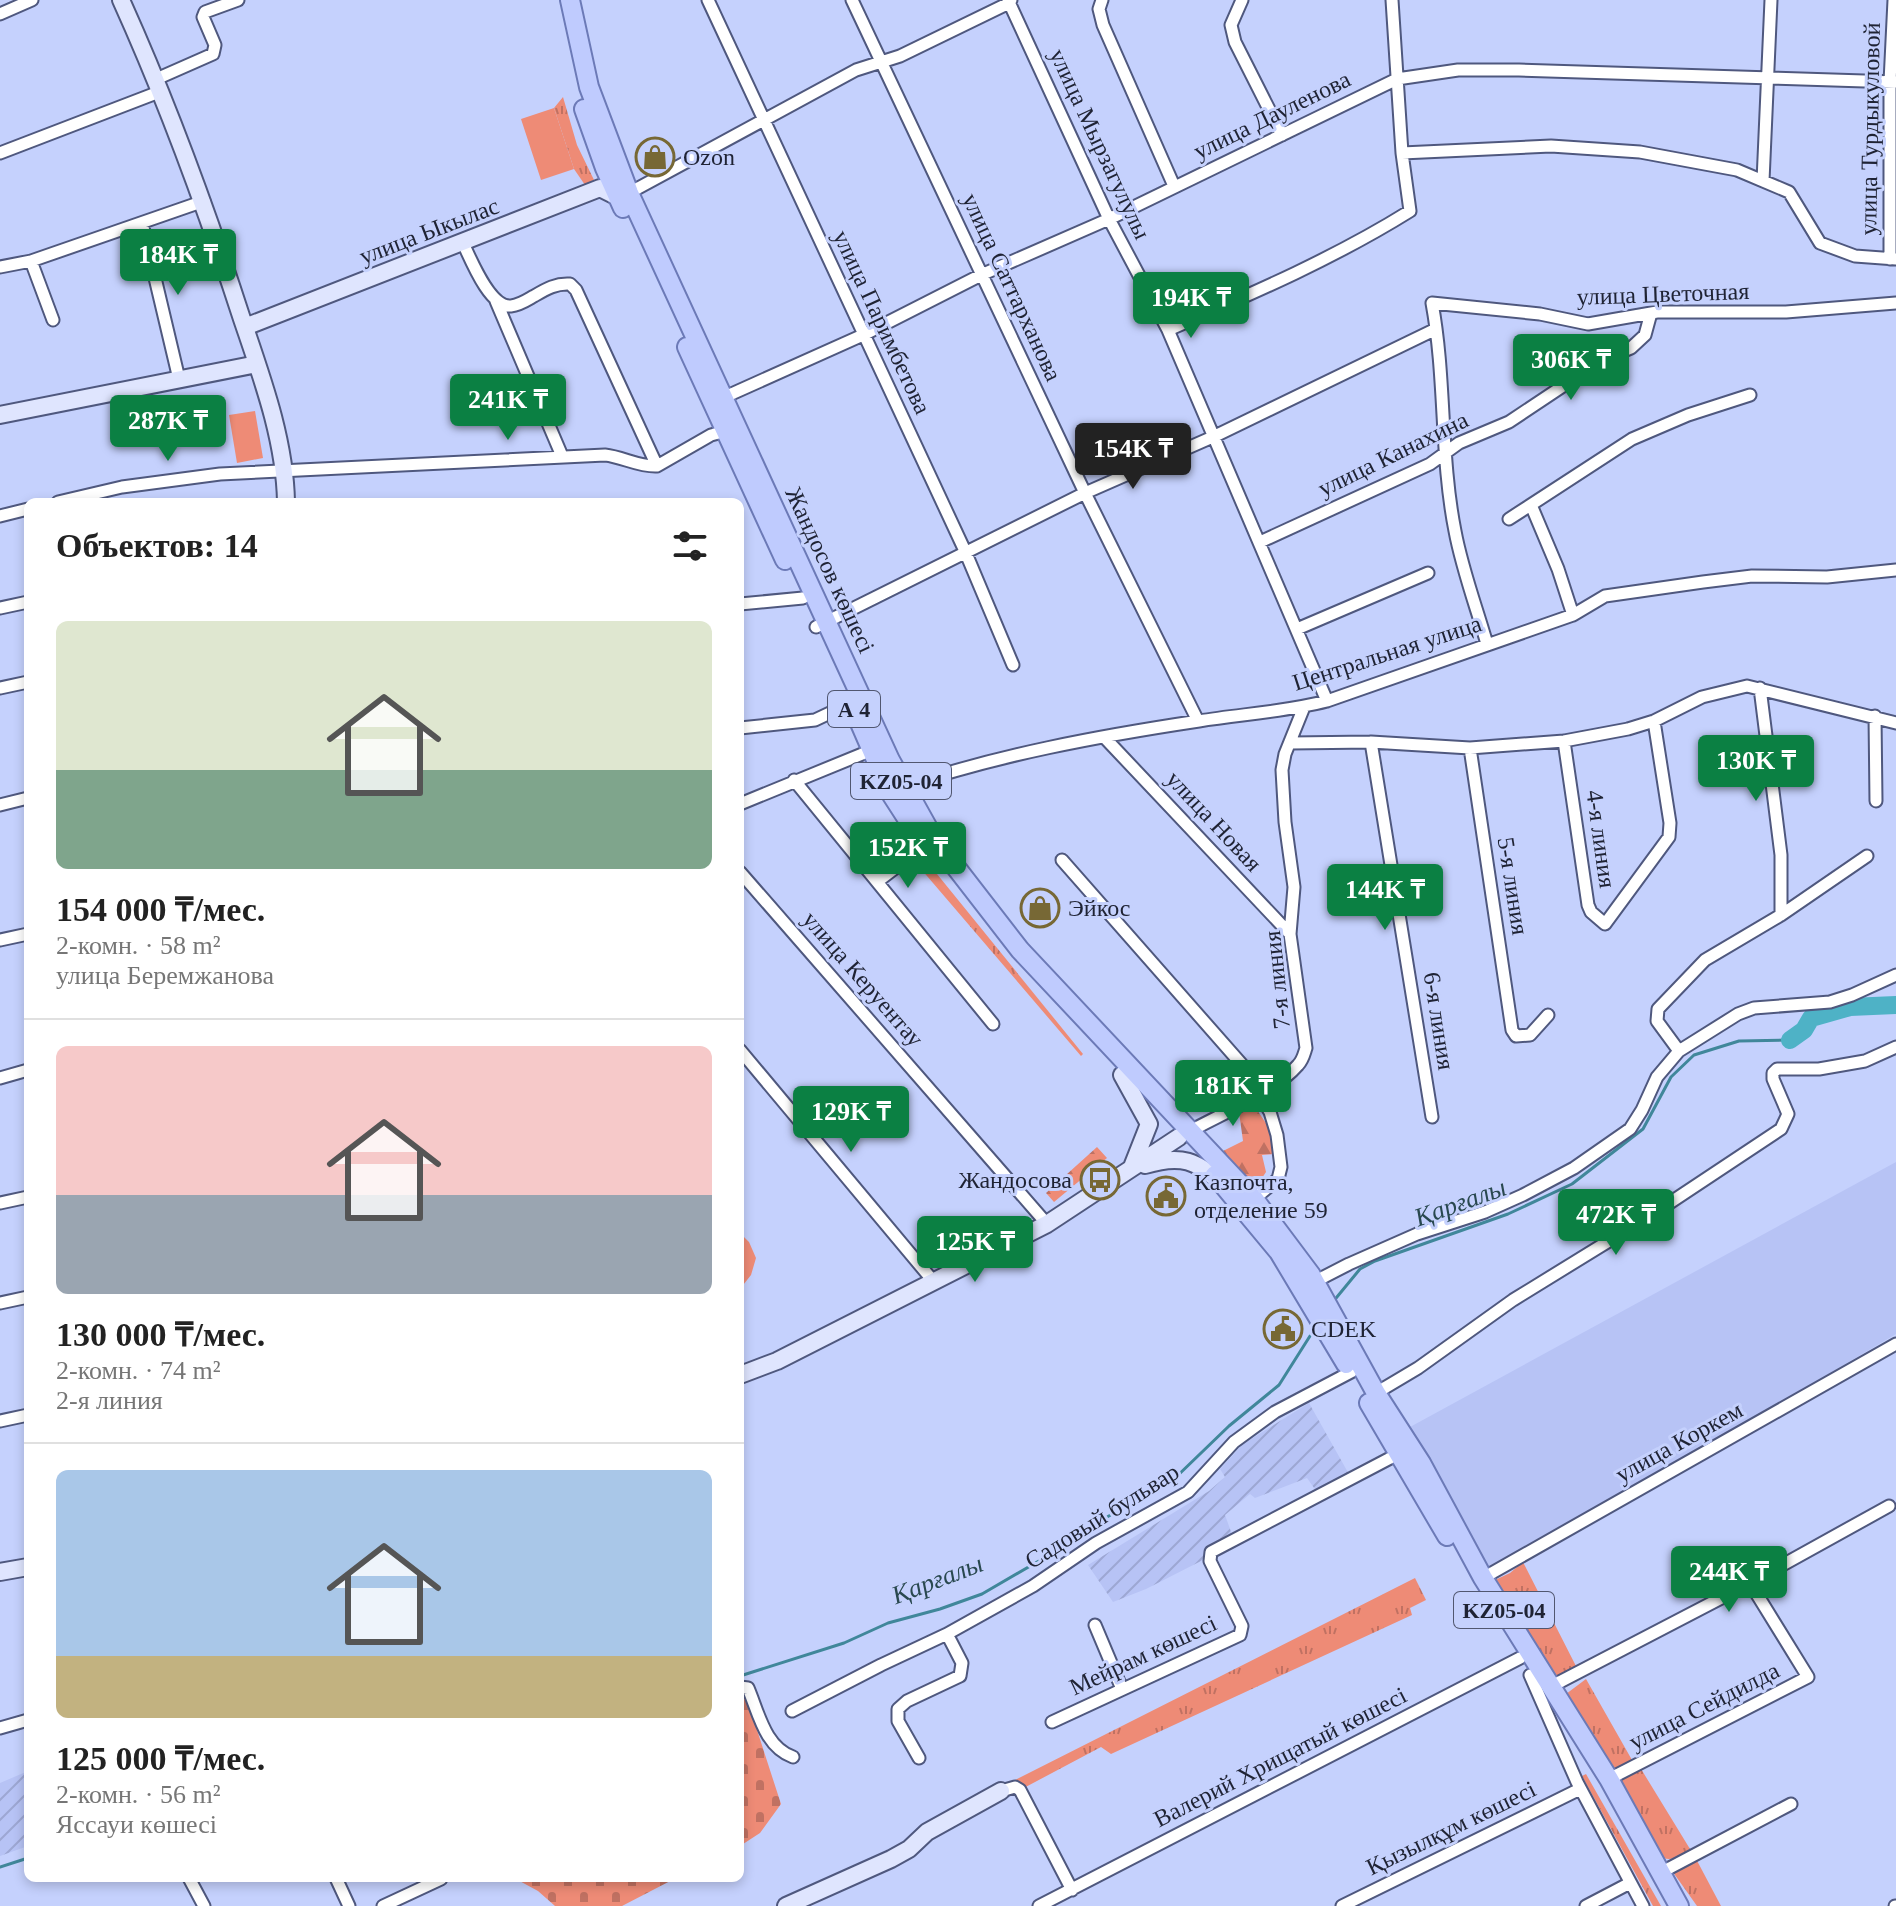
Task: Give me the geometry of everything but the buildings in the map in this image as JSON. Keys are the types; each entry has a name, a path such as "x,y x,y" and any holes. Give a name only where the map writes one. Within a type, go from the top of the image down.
{"main road":[{"name":"Жандосов көшесі","path":"559,0 582,101 924,846 1008,950 1122,1075"},
{"name":"Жандосов көшесі","path":"570,0 589,87 623,195"},
{"name":"Жандосов көшесі","path":"718,400 726,431 803,598 822,624 872,750 897,789 1020,950 1184,1134"},
{"name":"KZ05-04","path":"1122,1075 1165,1121 1184,1134 1254,1199 1421,1463 1483,1578 1609,1779 1679,1906"},
{"name":"KZ05-04","path":"1184,1134 1318,1302 1351,1372 1515,1660 1530,1675 1628,1829 1668,1906"}],"street":[{"path":"0,14 32,0"},
{"path":"121,0 204,201 257,364 285,470 286,498"},
{"path":"0,153 156,86 213,54 215,45 203,17 205,12 238,0"},
{"name":"улица Паримбетова","path":"708,0 965,551 1013,665"},
{"name":"улица Саттарханова","path":"852,0 1085,493 1198,721"},
{"path":"1102,0 1099,9 1103,25 1174,186"},
{"path":"1242,0 1231,25 1235,42 1282,135"},
{"path":"1168,330 1299,274 1359,243 1410,211 1402,153 1392,0"},
{"path":"1763,181 1771,0"},
{"name":"улица Турдыкуловой","path":"1893,259 1894,0"},
{"path":"623,195 856,70 900,56 1009,1"},
{"name":"улица Мырзагулулы","path":"1009,1 1109,219 1168,330 1327,701"},
{"name":"улица Дауленова","path":"718,400 863,335 981,275 1109,219 1397,79 1458,70 1893,82"},
{"path":"1402,153 1551,146 1640,152 1737,170 1789,192 1820,243 1855,256 1893,259"},
{"name":"улица Ыкылас","path":"245,327 600,188 623,195"},
{"path":"0,267 31,261 204,201"},
{"path":"142,223 179,379"},
{"path":"463,243 496,301 562,456"},
{"path":"31,261 53,320"},
{"path":"496,301 511,306 561,283 570,284 576,290 657,466"},
{"name":"улица Цветочная","path":"1436,329 1432,303 1540,314 1588,324 1651,313 1786,312 1896,303"},
{"name":"улица Канахина","path":"1260,542 1430,464 1459,443 1509,422 1602,360 1631,348 1645,335 1651,313"},
{"path":"822,624 1085,493 1215,436 1436,329 1445,452 1455,531 1487,644"},
{"path":"0,415 257,364"},
{"path":"1509,519 1632,439 1688,415 1750,395"},
{"path":"75,498 122,487 220,474 285,470 562,456 622,456 638,464 657,466 711,435 726,431"},
{"path":"1531,505 1573,615"},
{"path":"0,516 24,510"},
{"name":"Центральная улица","path":"897,789 975,765 1105,738 1327,701 1573,615 1605,596 1752,576 1827,577 1896,570"},
{"path":"1297,629 1428,573"},
{"path":"744,604 803,598"},
{"path":"0,608 24,603"},
{"path":"0,688 24,683"},
{"path":"1291,743 1371,742 1470,748 1564,741 1628,729 1654,721 1702,697 1747,686 1896,723"},
{"path":"1760,688 1781,855 1781,915"},
{"path":"744,728 815,720 851,703"},
{"name":"7-я линия","path":"1184,1134 1261,1093 1296,1068 1306,1048 1290,934 1294,887 1282,770 1304,707"},
{"path":"1875,716 1876,801"},
{"name":"4-я линия","path":"1564,741 1588,905 1605,924 1669,837 1670,823 1654,721"},
{"name":"улица Новая","path":"1105,738 1290,934"},
{"name":"6-я линия","path":"1371,742 1432,1117"},
{"name":"5-я линия","path":"1470,748 1512,1030 1516,1036 1530,1035 1548,1015"},
{"path":"744,802 872,750"},
{"path":"794,780 993,1024"},
{"path":"0,805 24,799"},
{"path":"878,881 924,846"},
{"path":"1679,1051 1657,1021 1658,1009 1705,960 1781,915 1867,856"},
{"path":"1062,860 1244,1067 1261,1093 1277,1135 1281,1167 1278,1179 1254,1199"},
{"name":"улица Керуентау","path":"744,877 1047,1224"},
{"path":"0,940 24,935"},
{"path":"1318,1302 1417,1234 1485,1212 1574,1168 1630,1129 1637,1121 1657,1077 1679,1051 1738,1014 1754,1008 1830,1002 1896,975"},
{"path":"1376,1393 1418,1368 1513,1300 1656,1212 1781,1129 1788,1114 1773,1079 1777,1069 1819,1069 1865,1061 1896,1047"},
{"path":"744,1055 934,1282"},
{"path":"0,1078 24,1071"},
{"path":"1122,1075 1149,1124 1132,1169"},
{"path":"744,1373 777,1361 1047,1224 1184,1134"},
{"path":"1132,1169 1160,1160 1194,1162 1226,1187"},
{"path":"0,1203 24,1198"},
{"path":"0,1303 24,1298"},
{"name":"улица Коркем","path":"1483,1578 1896,1344"},
{"name":"Садовый бульвар","path":"792,1711 947,1634 1033,1586 1096,1543 1188,1492 1234,1442 1275,1412 1351,1372"},
{"path":"0,1421 24,1416"},
{"name":"Мейрам көшесі","path":"1052,1722 1240,1635 1242,1626 1210,1561 1211,1552 1398,1454"},
{"path":"1550,1687 1750,1583 1889,1506"},
{"path":"0,1572 24,1568"},
{"name":"улица Сейдилда","path":"1609,1779 1808,1677 1750,1583"},
{"path":"1095,1625 1122,1689"},
{"path":"919,1758 898,1721 898,1709 907,1701 960,1676 962,1663 947,1634"},
{"name":"Валерий Хрищатый көшесі","path":"1039,1906 1515,1660"},
{"path":"1530,1675 1580,1789 1643,1906"},
{"path":"744,1688 748,1688 772,1745 781,1753 793,1757"},
{"path":"0,1728 24,1721"},
{"path":"786,1906 891,1859 909,1849 927,1832 1001,1791 1015,1787 1020,1790 1072,1890"},
{"name":"Қызылқұм көшесі","path":"1342,1906 1580,1789"},
{"path":"1662,1872 1791,1804"},
{"path":"191,1882 204,1906"},
{"path":"338,1882 349,1906"},
{"path":"383,1906 435,1882"},
{"path":"1586,1906 1630,1883"}],"shaded area":[{"path":"1896,1162 1896,1334 1488,1575 1472,1581 1399,1433"},
{"path":"1309,1403 1350,1476 1319,1495 1307,1478 1255,1498 1250,1494 1225,1515 1234,1540 1204,1554 1205,1559 1113,1602 1088,1565 1209,1491 1225,1477 1220,1469 1243,1444"},
{"path":"24,1773 24,1847 0,1856 0,1783"}],"green space":[{"path":"563,97 577,145 594,180 585,185 574,169 554,108"},
{"path":"554,108 574,169 541,180 521,119"},
{"path":"255,411 263,458 237,463 229,415"},
{"path":"924,858 1083,1054 1081,1056 915,862"},
{"path":"1257,1110 1270,1129 1274,1154 1262,1155 1266,1172 1254,1190 1223,1151 1243,1141 1239,1112"},
{"path":"1097,1147 1107,1158 1054,1202 1046,1193"},
{"path":"744,1237 756,1258 751,1275 744,1284"},
{"path":"1523,1562 1579,1672 1553,1685 1495,1580"},
{"path":"1415,1578 1426,1600 1410,1608 1412,1615 1111,1754 1101,1747 1020,1790 1015,1787 1015,1780"},
{"path":"1586,1679 1632,1760 1613,1769 1562,1697"},
{"path":"744,1693 781,1804 760,1833 744,1843"},
{"path":"1638,1764 1690,1849 1674,1858 1658,1855 1615,1776"},
{"path":"1586,1774 1661,1906 1653,1906 1582,1776"},
{"path":"1694,1855 1721,1906 1697,1906 1670,1868"},
{"path":"521,1882 668,1882 622,1906 555,1906"}],"waterway":[{"name":"Қарғалы","path":"1790,1040 1804,1030 1811,1018 1850,1007 1896,1005"},
{"name":"Қарғалы","path":"1332,1303 1360,1269 1375,1261 1508,1214 1572,1184 1643,1129 1671,1077 1694,1055 1739,1041 1790,1040"},
{"name":"Қарғалы","path":"744,1675 844,1643 888,1623 982,1594 1044,1558 1098,1522 1172,1481 1229,1426 1279,1385 1310,1336"},
{"name":"Қарғалы","path":"0,1867 24,1859"}],"place":[{"name":"Ozon","path":"655,157"},
{"name":"Эйкос","path":"1040,908"},
{"name":"Жандосова","path":"1100,1180"},
{"name":"Казпочта, отделение 59","path":"1166,1196"},
{"name":"CDEK","path":"1283,1329"}]}
